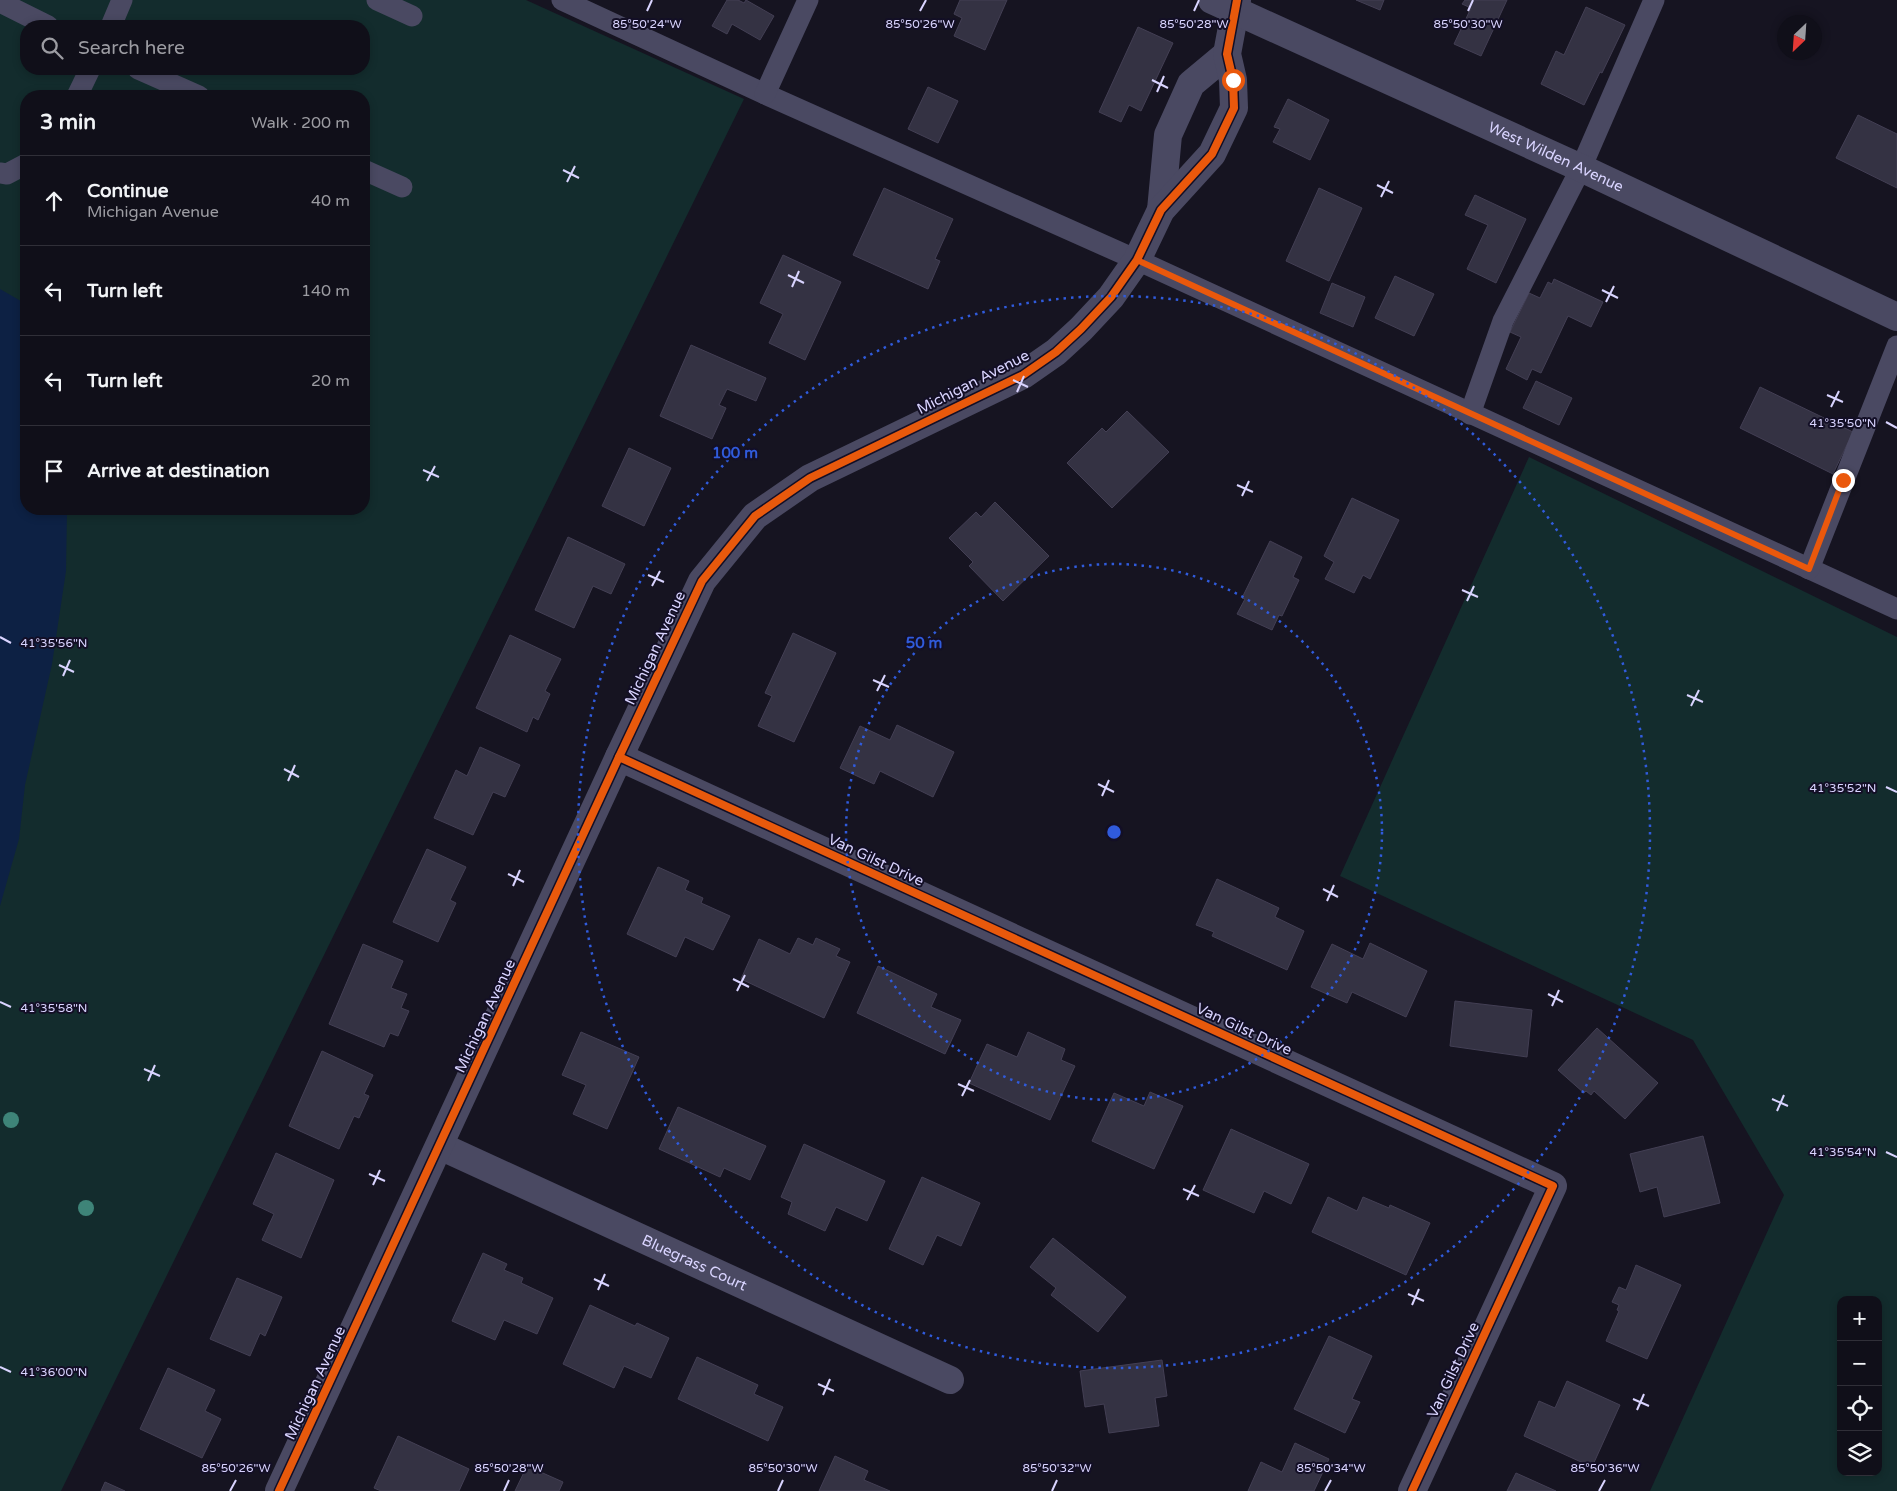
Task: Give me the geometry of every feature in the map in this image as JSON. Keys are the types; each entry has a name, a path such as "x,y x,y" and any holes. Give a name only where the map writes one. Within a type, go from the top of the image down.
{"street":[{"name":"West Wilden Avenue","path":"1228,3 1897,317"},
{"name":"Michigan Avenue","path":"280,1491 702,581 755,516 810,478 1023,375 1056,352 1111,297 1137,260 1161,210 1212,154 1234,108 1233,80 1227,54 1228,3"},
{"name":"Michigan Avenue","path":"1161,210 1168,135 1191,84 1227,54"},
{"name":"Van Gilst Drive","path":"619,757 1552,1186 1412,1491"},
{"name":"Bluegrass Court","path":"440,1146 950,1380"}],"lane":[{"path":"114,20 122,0"},
{"path":"377,0 412,16"},
{"path":"562,0 765,94 1137,260 1897,609"},
{"path":"765,94 808,0"},
{"path":"1470,414 1503,321 1581,168 1654,0"},
{"path":"0,2 36,20"},
{"path":"80,90 87,75"},
{"path":"152,75 185,90"},
{"path":"0,173 7,174 20,167"},
{"path":"370,173 402,187"},
{"path":"1809,569 1897,346"}],"green space":[{"path":"0,0 526,0 744,99 61,1491 0,1491"},
{"path":"1529,457 1897,637 1897,1491 1650,1491 1784,1195 1693,1040 1340,876"}],"water":[{"path":"0,289 20,301 20,515 67,515 66,571 52,664 25,785 19,839 0,906"}],"building":[{"path":"727,0 738,0 744,3 746,0 774,16 760,40 732,24 727,34 712,26"},
{"path":"960,0 1007,0 985,50 954,36 962,18 954,14"},
{"path":"1356,0 1384,0 1380,10"},
{"path":"1465,0 1507,0 1481,56 1454,44 1471,8 1462,4"},
{"path":"1586,7 1625,25 1584,105 1541,84 1556,51 1564,55"},
{"path":"1138,27 1173,43 1141,111 1129,105 1121,122 1099,112"},
{"path":"928,87 958,101 938,143 908,129"},
{"path":"1288,99 1329,120 1310,160 1273,142 1280,129 1274,127"},
{"path":"1858,115 1897,134 1897,188 1836,158"},
{"path":"884,188 953,219 935,259 940,261 928,289 853,255"},
{"path":"1319,188 1362,208 1329,281 1286,261"},
{"path":"1475,195 1526,219 1496,283 1467,269 1488,225 1465,215"},
{"path":"783,255 841,282 805,360 769,343 783,314 760,303"},
{"path":"1395,276 1434,294 1414,336 1375,318"},
{"path":"1554,279 1603,302 1591,327 1568,316 1541,373 1532,369 1527,380 1506,369 1521,337 1510,332 1529,293 1540,298 1548,282 1552,284"},
{"path":"1332,283 1365,297 1353,327 1320,313"},
{"path":"691,345 766,378 756,401 727,389 719,405 726,408 712,439 660,416"},
{"path":"1536,381 1572,398 1559,425 1523,408"},
{"path":"1760,387 1853,432 1833,474 1740,428"},
{"path":"1127,411 1169,452 1112,508 1067,463 1102,428 1106,432"},
{"path":"629,448 671,468 644,526 602,506"},
{"path":"1352,498 1399,520 1370,579 1363,575 1354,593 1325,579 1334,562 1324,556"},
{"path":"995,502 1049,556 1003,601 969,566 973,562 949,538 976,512 981,517"},
{"path":"568,537 625,564 611,594 593,586 574,628 535,610"},
{"path":"1270,541 1302,557 1293,577 1299,580 1282,616 1279,615 1272,630 1237,614 1245,599 1242,598"},
{"path":"793,633 836,653 794,742 758,726 772,696 765,693"},
{"path":"510,635 561,659 545,691 550,694 538,720 533,717 527,732 476,708"},
{"path":"897,725 954,752 933,797 880,771 874,784 840,768 860,726 890,740"},
{"path":"480,747 520,765 505,797 493,792 473,835 434,818 456,770 467,776"},
{"path":"427,849 466,867 450,900 456,903 438,942 393,922"},
{"path":"658,867 689,881 685,890 703,898 701,903 730,916 713,950 685,937 676,957 627,934"},
{"path":"1217,879 1279,908 1275,917 1304,931 1287,970 1212,936 1214,932 1196,925"},
{"path":"798,938 813,945 816,938 840,949 836,956 850,962 824,1018 741,979 759,939 790,954"},
{"path":"1370,943 1427,971 1406,1017 1352,992 1347,1003 1311,987 1332,944 1363,959"},
{"path":"363,944 403,961 391,988 407,994 401,1008 409,1011 398,1036 390,1033 384,1047 329,1024"},
{"path":"878,966 937,994 931,1007 961,1020 945,1054 857,1013"},
{"path":"1455,1001 1532,1010 1527,1057 1450,1046"},
{"path":"1597,1028 1658,1083 1625,1119 1594,1091 1591,1095 1586,1091 1584,1093 1558,1070"},
{"path":"581,1032 639,1057 607,1129 573,1114 586,1085 562,1075"},
{"path":"1028,1032 1065,1049 1061,1060 1075,1066 1050,1120 969,1083 987,1044 1017,1057"},
{"path":"322,1051 373,1075 364,1094 369,1096 359,1118 354,1116 339,1149 289,1126"},
{"path":"1150,1092 1183,1106 1154,1169 1092,1141 1114,1093 1144,1106"},
{"path":"678,1107 766,1146 750,1180 724,1168 720,1177 659,1149"},
{"path":"1231,1129 1309,1164 1291,1204 1264,1191 1254,1213 1203,1190"},
{"path":"1703,1136 1720,1203 1664,1217 1657,1187 1640,1192 1630,1154"},
{"path":"804,1144 885,1181 867,1221 836,1207 825,1231 788,1214 792,1202 781,1197"},
{"path":"276,1153 334,1180 301,1258 262,1240 274,1214 253,1204"},
{"path":"922,1177 980,1203 961,1246 937,1235 923,1265 889,1249"},
{"path":"1328,1197 1357,1211 1363,1197 1389,1208 1390,1205 1430,1223 1406,1275 1312,1232"},
{"path":"1053,1238 1126,1297 1098,1332 1051,1295 1056,1288 1030,1267"},
{"path":"483,1253 507,1264 504,1270 523,1278 521,1283 553,1298 537,1334 504,1320 495,1340 452,1321"},
{"path":"1636,1265 1681,1285 1647,1359 1606,1341 1619,1311 1617,1310 1619,1305 1612,1302 1619,1287 1626,1290"},
{"path":"237,1278 282,1297 265,1336 260,1333 250,1356 210,1339"},
{"path":"590,1305 635,1326 637,1323 669,1338 651,1378 624,1366 614,1388 563,1364"},
{"path":"1329,1336 1372,1356 1352,1399 1360,1402 1345,1433 1294,1409"},
{"path":"697,1357 758,1385 754,1394 783,1407 768,1441 678,1399"},
{"path":"1162,1360 1167,1396 1155,1398 1159,1426 1109,1433 1104,1404 1085,1407 1080,1371"},
{"path":"168,1368 215,1390 205,1411 221,1419 202,1458 140,1429"},
{"path":"1567,1381 1620,1405 1592,1467 1524,1436 1539,1401 1555,1408"},
{"path":"398,1436 469,1469 459,1491 381,1491 374,1488"},
{"path":"1295,1443 1329,1459 1314,1491 1248,1491 1261,1462 1282,1472"},
{"path":"835,1456 868,1471 864,1480 890,1491 819,1491"},
{"path":"527,1466 563,1482 559,1491 515,1491"},
{"path":"1516,1473 1556,1491 1507,1491"},
{"path":"105,1482 125,1491 101,1491"}],"cycle path":[{"path":"279,1491 702,581 755,516 810,478 1023,375 1056,352 1111,297 1137,260 1161,210 1212,154 1234,108 1233,80 1227,54 1237,0"},
{"path":"619,757 1553,1186 1412,1491"}],"route":[{"path":"1233,80 1234,108 1212,154 1161,210 1137,260 1809,569 1843,480"}]}
